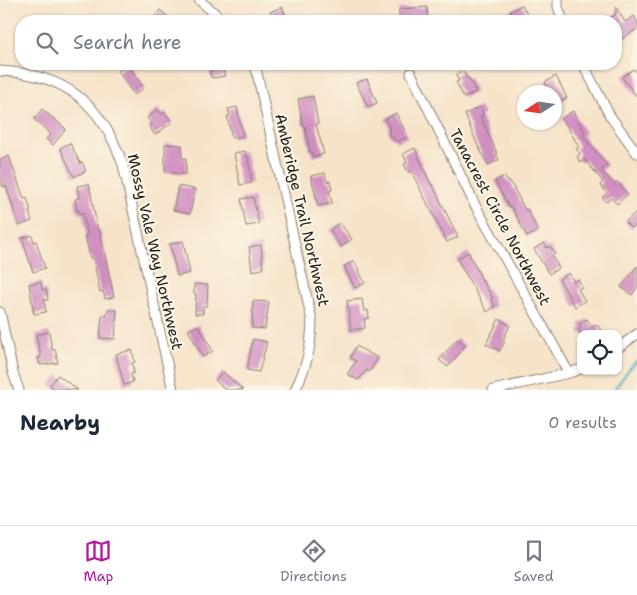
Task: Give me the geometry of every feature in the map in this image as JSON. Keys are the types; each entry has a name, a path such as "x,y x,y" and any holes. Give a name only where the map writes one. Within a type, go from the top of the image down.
{"street":[{"path":"199,0 217,15"},
{"path":"558,0 560,15"},
{"name":"Amberidge Trail Northwest","path":"256,70 312,321 312,344 305,369 295,390"},
{"path":"586,70 610,116 637,153"},
{"name":"Mossy Vale Way Northwest","path":"0,71 38,76 60,85 80,97 92,108 116,144 123,166 172,390"},
{"name":"Tanacrest Circle Northwest","path":"411,73 475,205 569,373"},
{"path":"0,312 13,373 19,390"},
{"path":"622,345 637,334"},
{"path":"493,390 577,370"}],"building":[{"path":"522,5 528,15 512,15 510,11"},
{"path":"282,7 285,15 271,15 270,12"},
{"path":"427,7 428,15 399,15 399,9"},
{"path":"616,7 621,15 614,15"},
{"path":"160,10 166,15 156,15"},
{"path":"634,16 637,21 637,29 622,39 622,17 625,22"},
{"path":"634,69 637,73 637,97 622,77"},
{"path":"132,70 144,88 134,95 118,71"},
{"path":"223,70 225,76 212,78 209,72"},
{"path":"463,71 476,92 464,98 456,82 459,81 456,75"},
{"path":"556,76 560,85 546,85 545,82"},
{"path":"367,79 377,103 368,107 356,83"},
{"path":"562,88 567,98 562,100"},
{"path":"313,96 318,124 316,124 324,154 313,157 312,152 310,152 305,126 303,126 298,99"},
{"path":"237,107 243,136 232,138 227,116 230,116 228,109"},
{"path":"480,107 484,115 480,116 499,160 488,165 465,114"},
{"path":"42,109 66,129 53,145 46,139 51,134 34,119"},
{"path":"158,109 162,115 165,112 172,122 155,135 149,126 152,124 147,118"},
{"path":"573,111 585,133 582,135 607,165 601,170 615,184 617,182 628,194 617,204 611,198 606,202 602,197 607,193 600,185 603,182 585,160 581,163 577,157 580,154 576,149 579,147 562,118"},
{"path":"396,113 408,137 396,142 393,137 391,138 388,130 390,129 385,119"},
{"path":"70,143 86,171 74,177 60,148"},
{"path":"165,144 182,145 182,158 186,158 186,174 165,172"},
{"path":"415,148 431,185 458,237 447,242 411,171 408,172 404,164 407,163 403,154"},
{"path":"245,151 248,157 252,183 240,185 234,153"},
{"path":"9,156 24,199 27,198 31,211 29,212 32,221 19,226 6,186 3,187 0,179 0,160"},
{"path":"325,173 327,182 330,181 332,190 329,191 332,203 318,206 311,176"},
{"path":"504,176 508,182 510,181 538,231 527,237 495,181"},
{"path":"89,184 114,297 105,299 103,291 100,292 93,258 90,258 83,213 79,214 79,210 77,211 75,199 80,198 77,186"},
{"path":"178,186 195,189 190,214 173,210"},
{"path":"253,197 259,224 246,226 241,199"},
{"path":"637,211 637,223 631,228 625,222"},
{"path":"340,223 352,239 341,247 330,230"},
{"path":"32,235 34,242 36,241 45,268 33,272 22,238"},
{"path":"183,241 190,273 177,276 170,244"},
{"path":"544,243 547,248 550,246 555,254 552,256 559,268 549,274 534,249"},
{"path":"261,245 263,269 252,271 249,247"},
{"path":"468,252 493,298 491,299 495,306 487,312 457,259"},
{"path":"354,261 365,283 355,288 344,266"},
{"path":"637,266 637,288 632,295 621,287"},
{"path":"569,273 574,282 578,279 582,287 578,289 585,301 575,307 559,279"},
{"path":"41,282 42,290 46,289 48,300 44,300 46,312 34,314 29,284"},
{"path":"194,284 208,285 207,306 203,306 203,314 195,314 196,294 194,294"},
{"path":"362,299 364,311 368,310 369,318 364,319 365,328 351,330 347,301"},
{"path":"253,301 269,302 265,329 252,328"},
{"path":"108,309 117,310 115,339 100,338 102,315 107,315"},
{"path":"499,319 510,325 500,351 486,344"},
{"path":"587,319 592,327 597,324 601,330 579,330 581,328 579,324"},
{"path":"198,325 213,351 203,357 188,330"},
{"path":"49,332 52,350 55,349 58,363 40,365 38,358 41,357 36,335"},
{"path":"253,339 267,342 259,372 247,370"},
{"path":"457,339 465,346 448,367 439,360"},
{"path":"356,346 378,358 369,372 367,370 358,380 347,374 356,361 350,358"},
{"path":"132,350 135,362 132,363 134,373 131,374 133,382 124,385 116,354"},
{"path":"223,372 243,390 226,390 215,380"},
{"path":"58,375 78,390 56,390 50,385"}],"waterway":[{"path":"614,390 637,361"}]}
